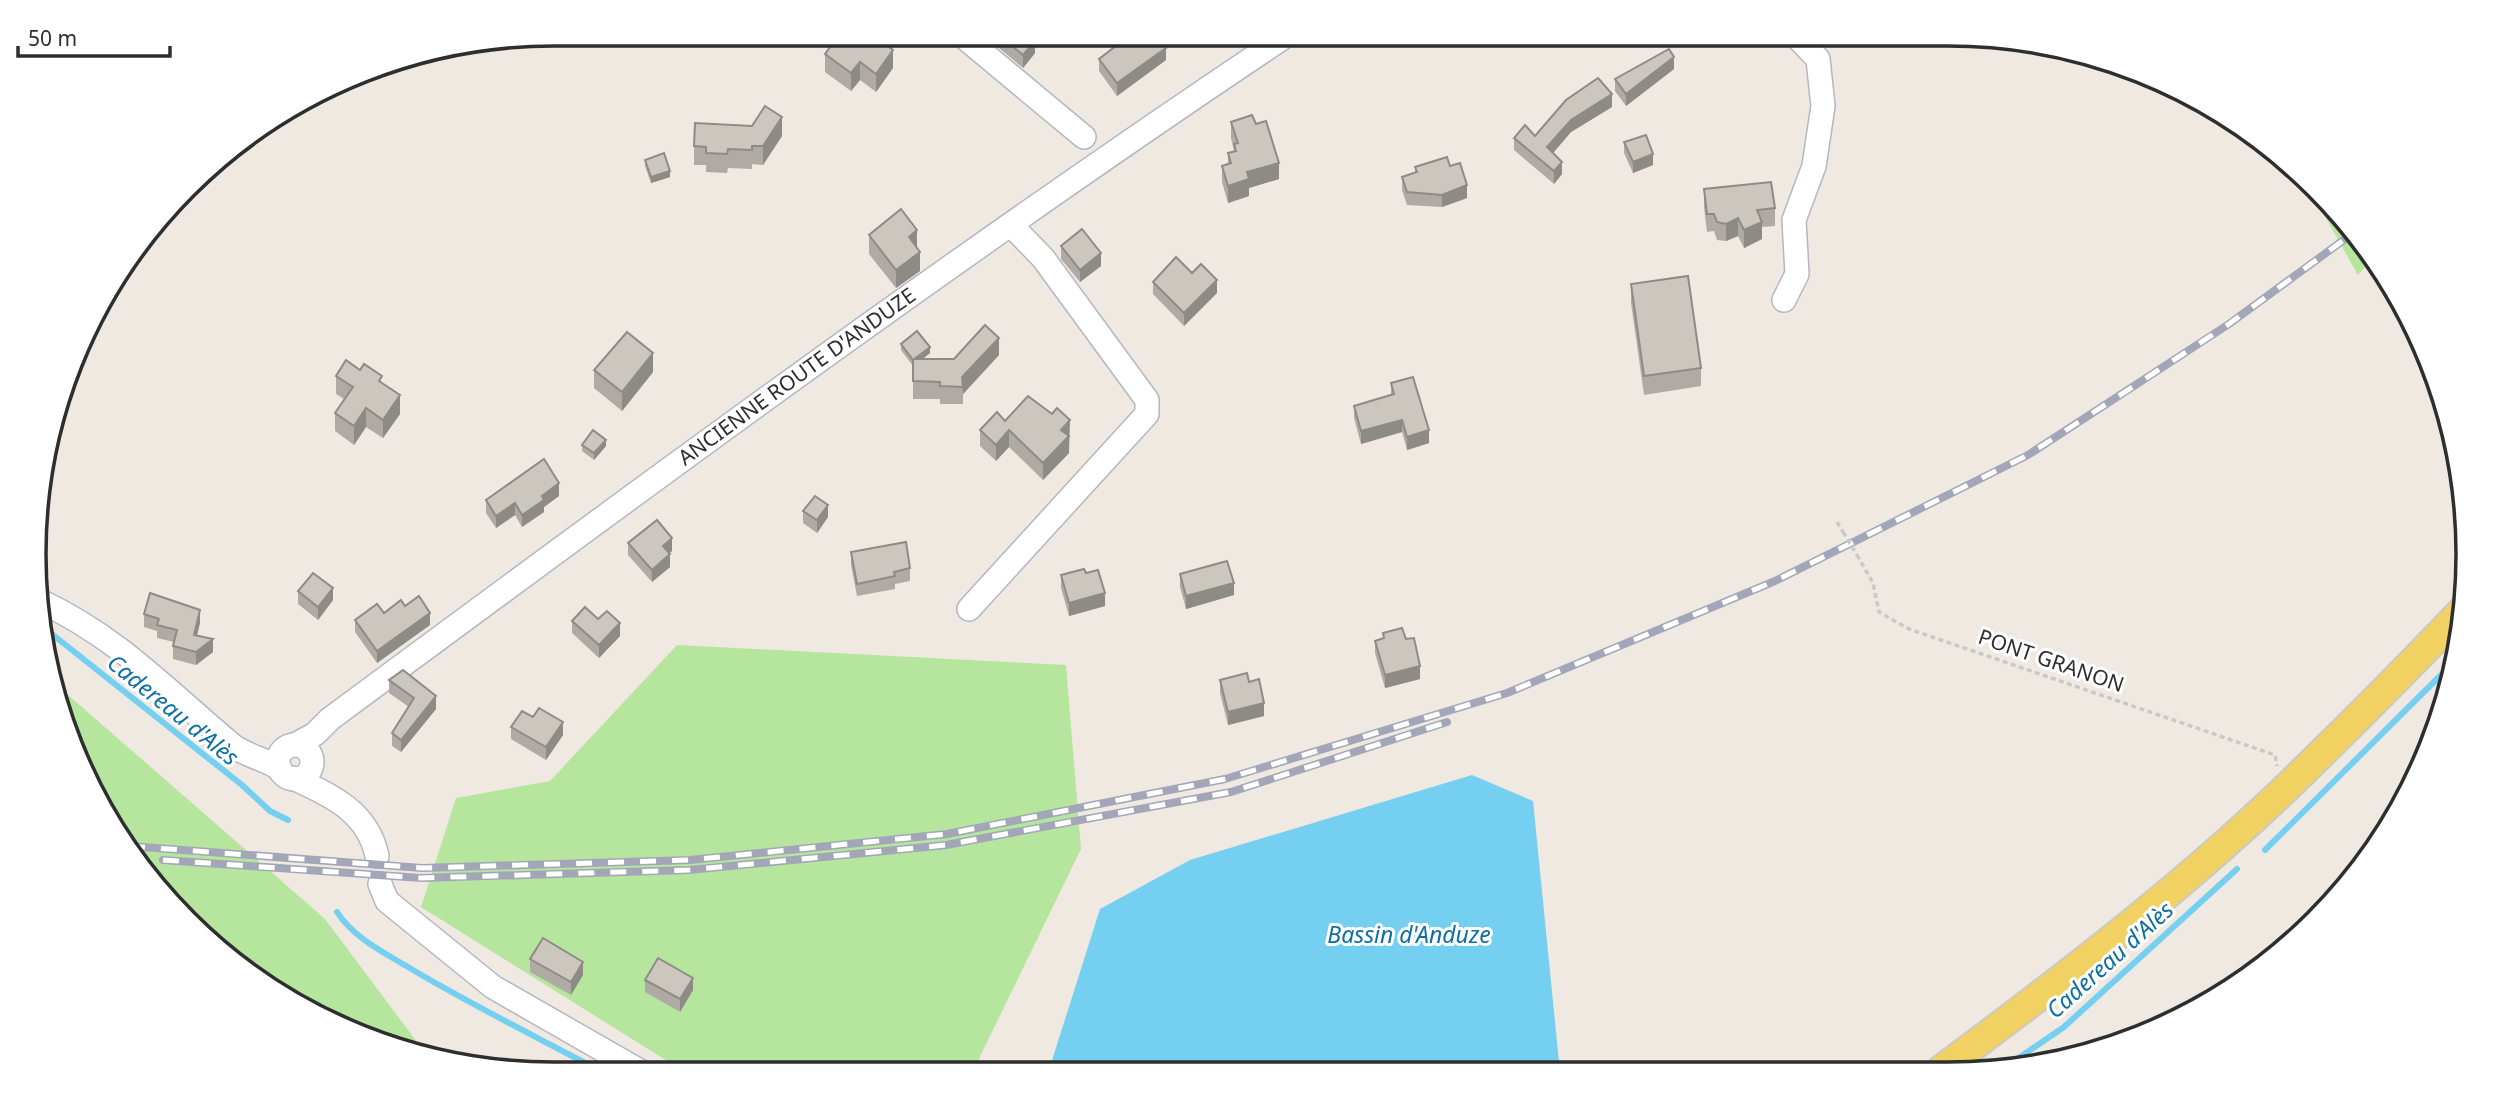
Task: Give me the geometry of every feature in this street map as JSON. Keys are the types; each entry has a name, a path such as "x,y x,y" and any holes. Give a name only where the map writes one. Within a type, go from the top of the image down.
{"main road":[{"path":"1951,1062 2117,933 2282,792 2380,697 2452,622"}],"street":[{"path":"975,46 1084,136"},
{"name":"ANCIENNE ROUTE D'ANDUZE","path":"293,757 341,710 627,499 1011,225 1271,46"},
{"path":"1784,300 1797,274 1794,220 1814,166 1823,106 1818,59 1806,46"},
{"path":"969,609 1147,414 1147,400 1043,258 1011,225"},
{"path":"49,605 79,619 141,663 236,747 293,757 332,798 366,824 377,856"},
{"path":"380,884 387,901 493,987 624,1062"}],"path":[{"name":"PONT GRANON","path":"1837,522 1873,583 1880,611 1909,629 2275,755 2282,792"}],"green space":[{"path":"2320,208 2367,265 2358,275"},
{"path":"677,645 1066,665 1081,849 977,1062 669,1062 421,907 456,798 550,781"},
{"path":"65,692 325,919 419,1044 359,1024 300,994 244,957 194,914 151,864 114,808 84,749"}],"water":[{"name":"Bassin d'Anduze","path":"1472,775 1533,801 1559,1062 1051,1062 1100,909 1190,860"}],"building":[{"path":"831,46 888,46 893,50 876,74 860,62 851,73 825,54"},
{"path":"1012,46 1031,46 1023,55"},
{"path":"1116,46 1166,48 1117,83 1099,59"},
{"path":"1669,49 1674,57 1626,94 1615,79"},
{"path":"1598,78 1612,94 1571,120 1547,147 1562,162 1554,171 1514,138 1525,125 1535,136 1566,100"},
{"path":"765,106 782,117 763,146 752,146 752,150 728,149 727,154 706,153 706,147 694,146 695,123 752,126"},
{"path":"1252,115 1256,124 1266,121 1279,163 1247,172 1249,179 1228,186 1222,166 1231,163 1228,153 1236,151 1234,144 1238,143 1231,122"},
{"path":"1646,135 1653,154 1633,162 1624,142"},
{"path":"664,153 670,171 651,177 645,160"},
{"path":"1447,157 1450,166 1460,163 1467,185 1442,195 1407,192 1402,177 1417,172 1415,167"},
{"path":"1771,182 1775,208 1757,210 1762,222 1744,230 1738,218 1726,224 1717,222 1714,214 1707,214 1704,189"},
{"path":"901,209 917,230 909,237 920,252 896,270 869,235"},
{"path":"1082,229 1101,253 1080,270 1061,246"},
{"path":"1176,257 1192,273 1201,264 1217,280 1184,313 1153,282"},
{"path":"1688,276 1701,368 1644,376 1631,284"},
{"path":"985,325 999,338 962,377 963,387 940,386 940,382 913,381 913,359 954,359"},
{"path":"917,331 930,347 913,360 901,344"},
{"path":"627,332 653,353 622,392 594,370"},
{"path":"346,360 360,370 364,364 382,376 379,381 400,395 383,420 366,408 354,426 335,413 353,387 336,376"},
{"path":"1413,377 1429,430 1407,437 1402,420 1361,431 1354,406 1394,394 1391,383"},
{"path":"1028,396 1052,414 1057,408 1070,420 1061,430 1069,436 1043,463 1009,430 996,445 980,430 997,412 1005,421"},
{"path":"593,430 606,440 594,453 582,445"},
{"path":"544,459 559,483 542,496 544,500 522,515 515,503 496,516 486,500"},
{"path":"815,496 828,505 817,520 803,511"},
{"path":"657,520 672,538 663,546 670,554 652,570 628,543"},
{"path":"906,542 910,568 894,572 895,576 857,584 851,552"},
{"path":"1227,561 1234,583 1186,596 1180,574"},
{"path":"1084,569 1086,573 1098,570 1105,593 1069,603 1061,575"},
{"path":"313,573 333,588 318,607 298,591"},
{"path":"150,593 200,610 194,635 213,639 196,652 173,646 177,630 157,625 159,619 144,614"},
{"path":"419,596 430,613 377,651 355,620 377,604 384,613 401,600 405,606"},
{"path":"585,607 598,619 607,611 620,623 599,645 572,621"},
{"path":"1402,628 1406,639 1414,638 1420,666 1385,675 1375,641 1384,638 1383,633"},
{"path":"403,670 436,696 401,740 392,733 414,698 389,680"},
{"path":"1247,673 1249,682 1259,679 1264,703 1228,712 1220,680"},
{"path":"539,708 563,722 546,747 511,727 522,711 533,717"},
{"path":"543,938 583,962 571,982 530,959"},
{"path":"658,958 693,978 680,999 645,980"}],"waterway":[{"name":"Cadereau d'Alès","path":"52,634 242,785 270,811 288,820"},
{"name":"Cadereau d'Alès","path":"2265,850 2442,674"},
{"name":"Cadereau d'Alès","path":"2020,1057 2064,1027 2237,869"},
{"name":"Cadereau d'Alès","path":"337,912 351,929 389,956 583,1062"}],"railway":[{"path":"138,847 422,868 690,860 947,834 1225,779 1507,693 1775,581 2028,455 2229,324 2346,238"},
{"path":"163,860 421,878 689,870 946,845 1231,792 1447,722"}]}
